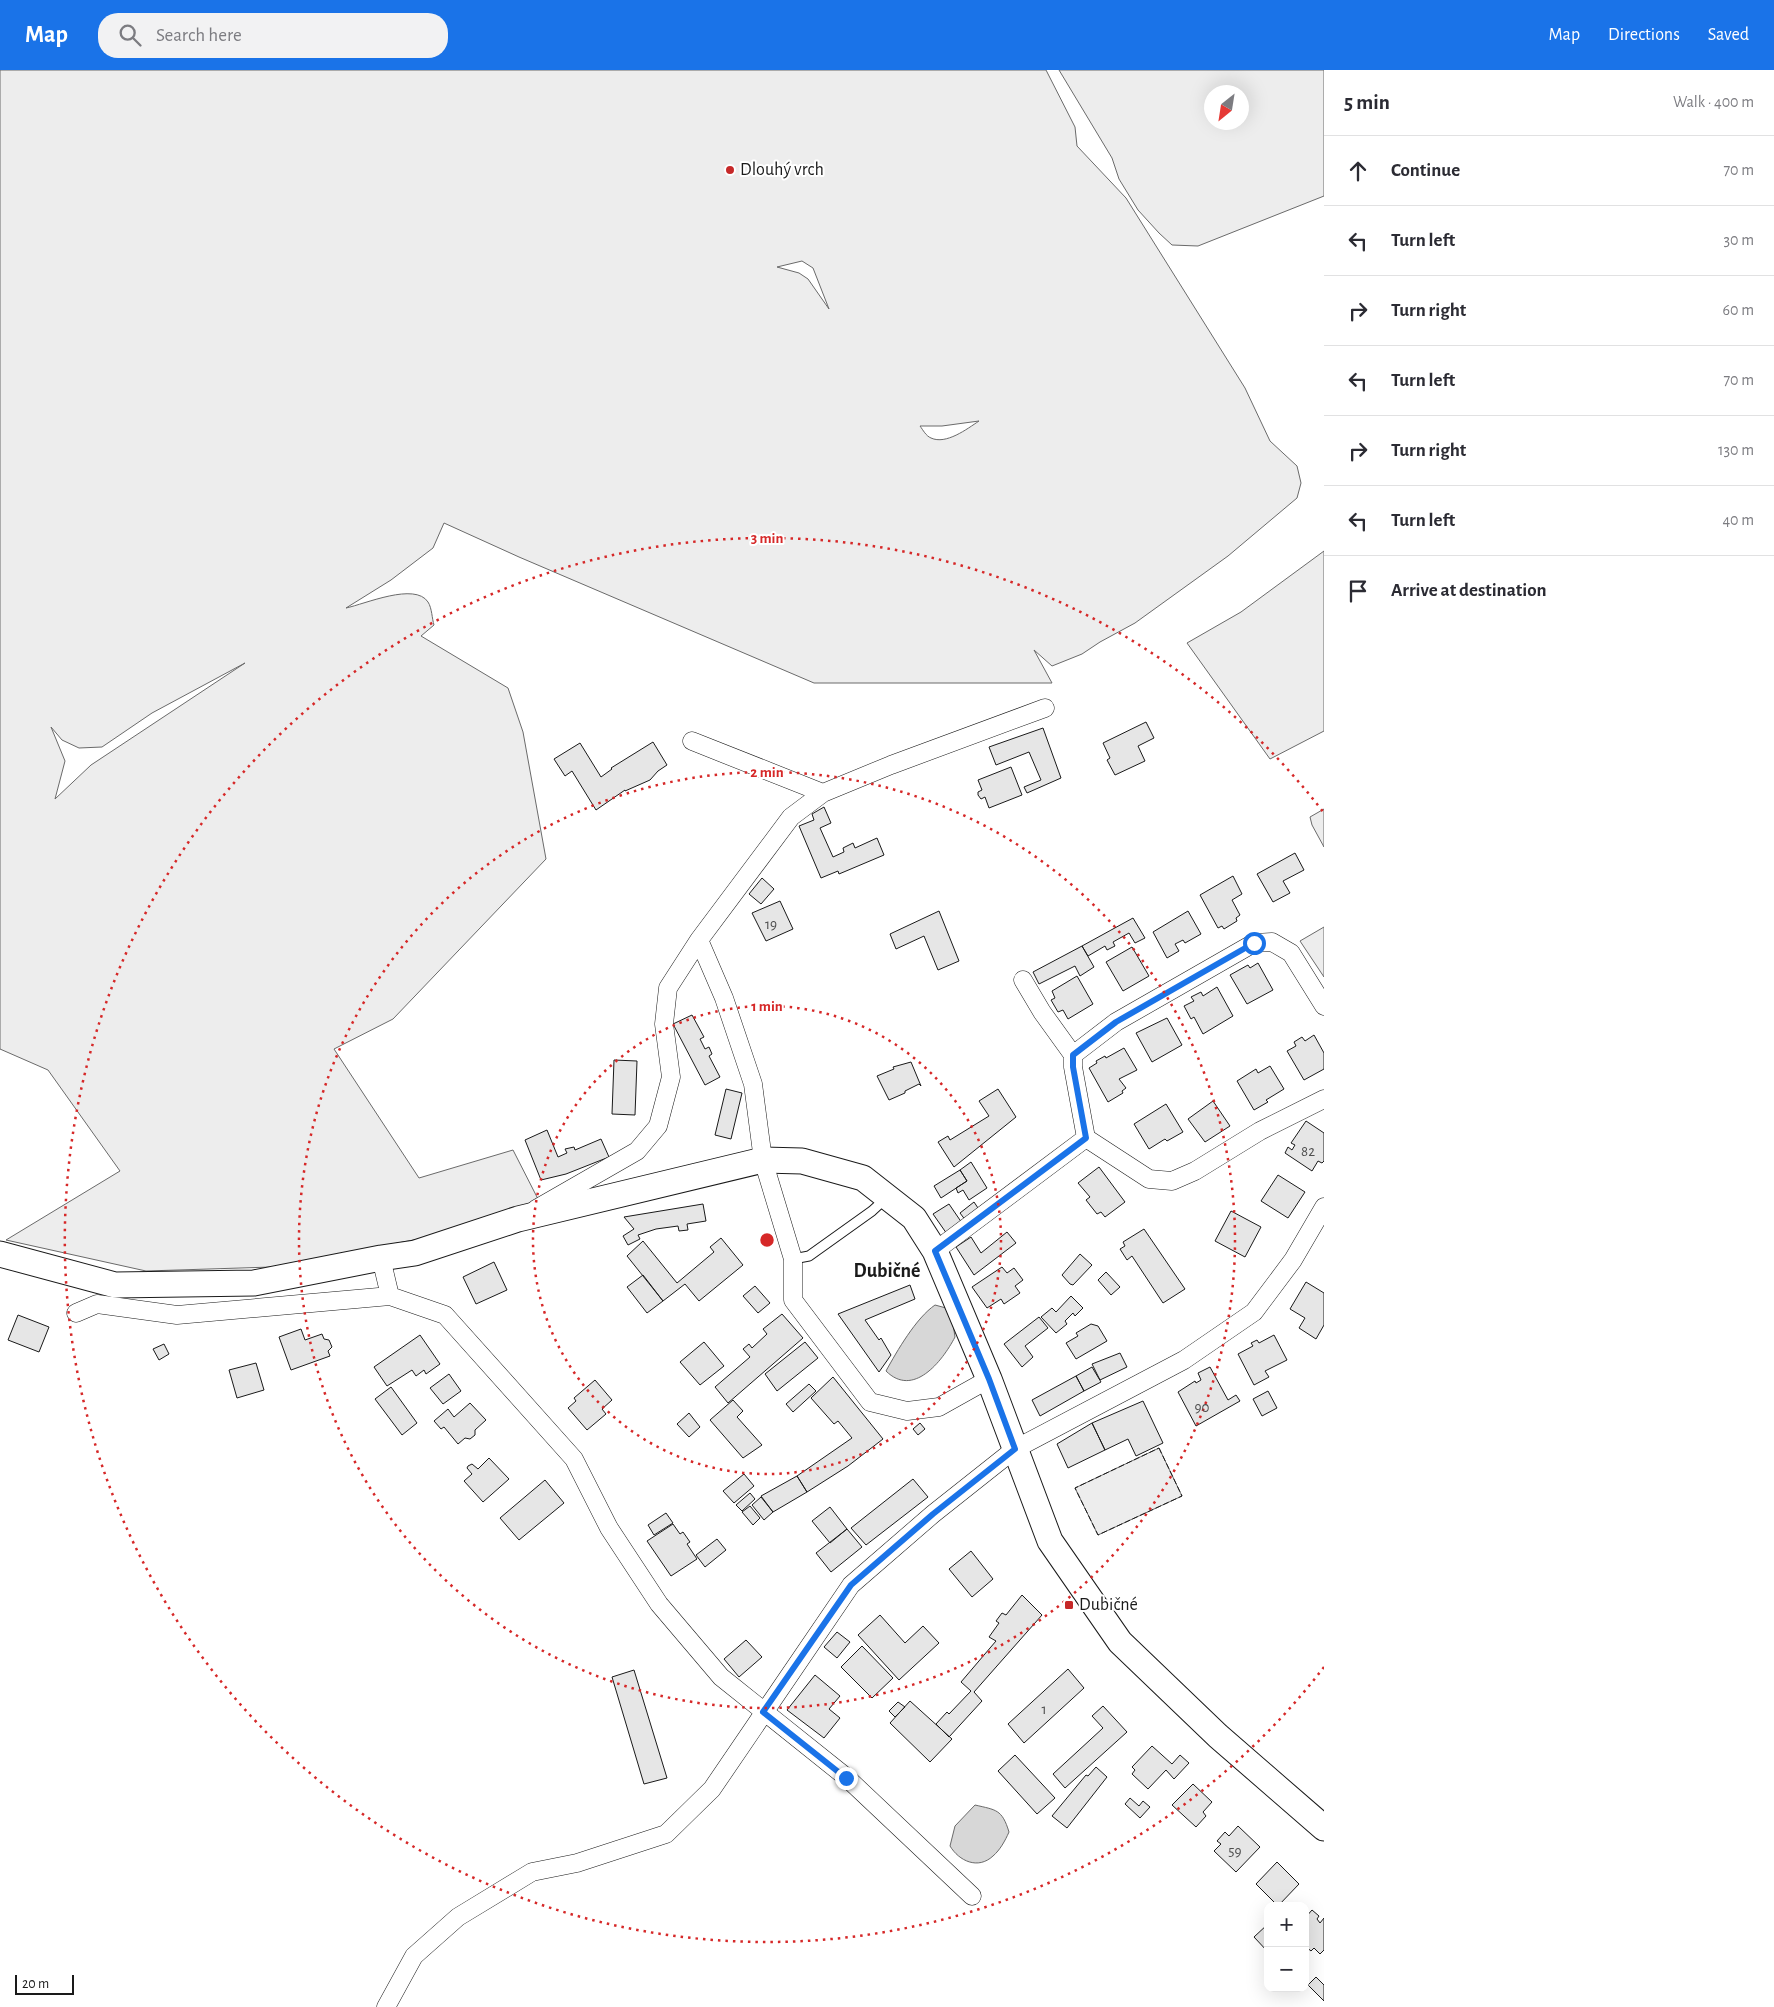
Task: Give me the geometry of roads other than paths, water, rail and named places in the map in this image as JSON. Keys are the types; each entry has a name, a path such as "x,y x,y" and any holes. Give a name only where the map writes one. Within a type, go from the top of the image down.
{"street":[{"path":"518,1219 637,1150 658,1126 671,1077 664,1024 668,988 699,940 791,817 823,793 891,765 1045,708"},
{"path":"692,741 823,793"},
{"path":"699,940 724,998 753,1084 762,1160 793,1260 793,1300 870,1402 906,1411 939,1407 989,1379"},
{"path":"1073,1055 1116,1022 1254,943 1272,942 1291,952 1324,1006"},
{"path":"1023,980 1042,1012 1073,1055 1073,1067 1086,1138 1150,1179 1172,1180 1195,1171 1260,1131 1324,1099"},
{"path":"935,1251 1086,1138"},
{"path":"0,1254 115,1285 254,1283 415,1253 518,1219 762,1160 802,1161 863,1178 914,1218 935,1251 989,1379 1050,1541 1120,1642 1218,1736 1324,1828"},
{"path":"386,2007 414,1956 458,1917 532,1872 577,1863 666,1834 712,1789 851,1585 933,1514 1015,1449 1184,1360 1254,1312 1293,1260 1324,1207"},
{"path":"381,1258 390,1296"},
{"path":"76,1313 97,1304 177,1315 390,1296 445,1315 574,1459 609,1528 659,1604 721,1677 846,1778 972,1896"}],"lane":[{"path":"793,1260 809,1256 872,1211 887,1197"}],"place":[{"name":"Dlouhý vrch","path":"730,170"},
{"name":"Dubičné","path":"1069,1605"}],"district":[{"name":"Dubičné","path":"887,1271"}]}
